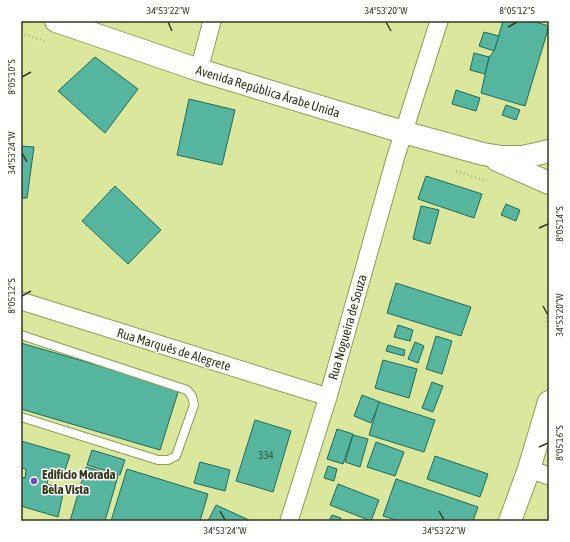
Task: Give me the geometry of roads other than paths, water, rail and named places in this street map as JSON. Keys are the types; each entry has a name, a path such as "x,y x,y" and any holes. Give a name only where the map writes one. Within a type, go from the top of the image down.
{"street":[{"name":"Avenida República Árabe Unida","path":"56,21 199,70 403,132 483,154 502,157 522,157 549,151"},
{"path":"199,70 212,21"},
{"name":"Rua Nogueira de Souza","path":"289,521 328,397 403,132 439,21"},
{"name":"Avenida República Árabe Unida","path":"483,154 549,183"},
{"name":"Rua Marquês de Alegrete","path":"21,301 328,397"},
{"path":"510,521 529,469 549,402"},
{"path":"529,469 549,476"}],"lane":[{"path":"21,335 187,390 192,396 194,405 176,456 168,460 158,460 21,417"}],"place":[{"name":"Edifício Morada Bela Vista","path":"34,481"}]}
